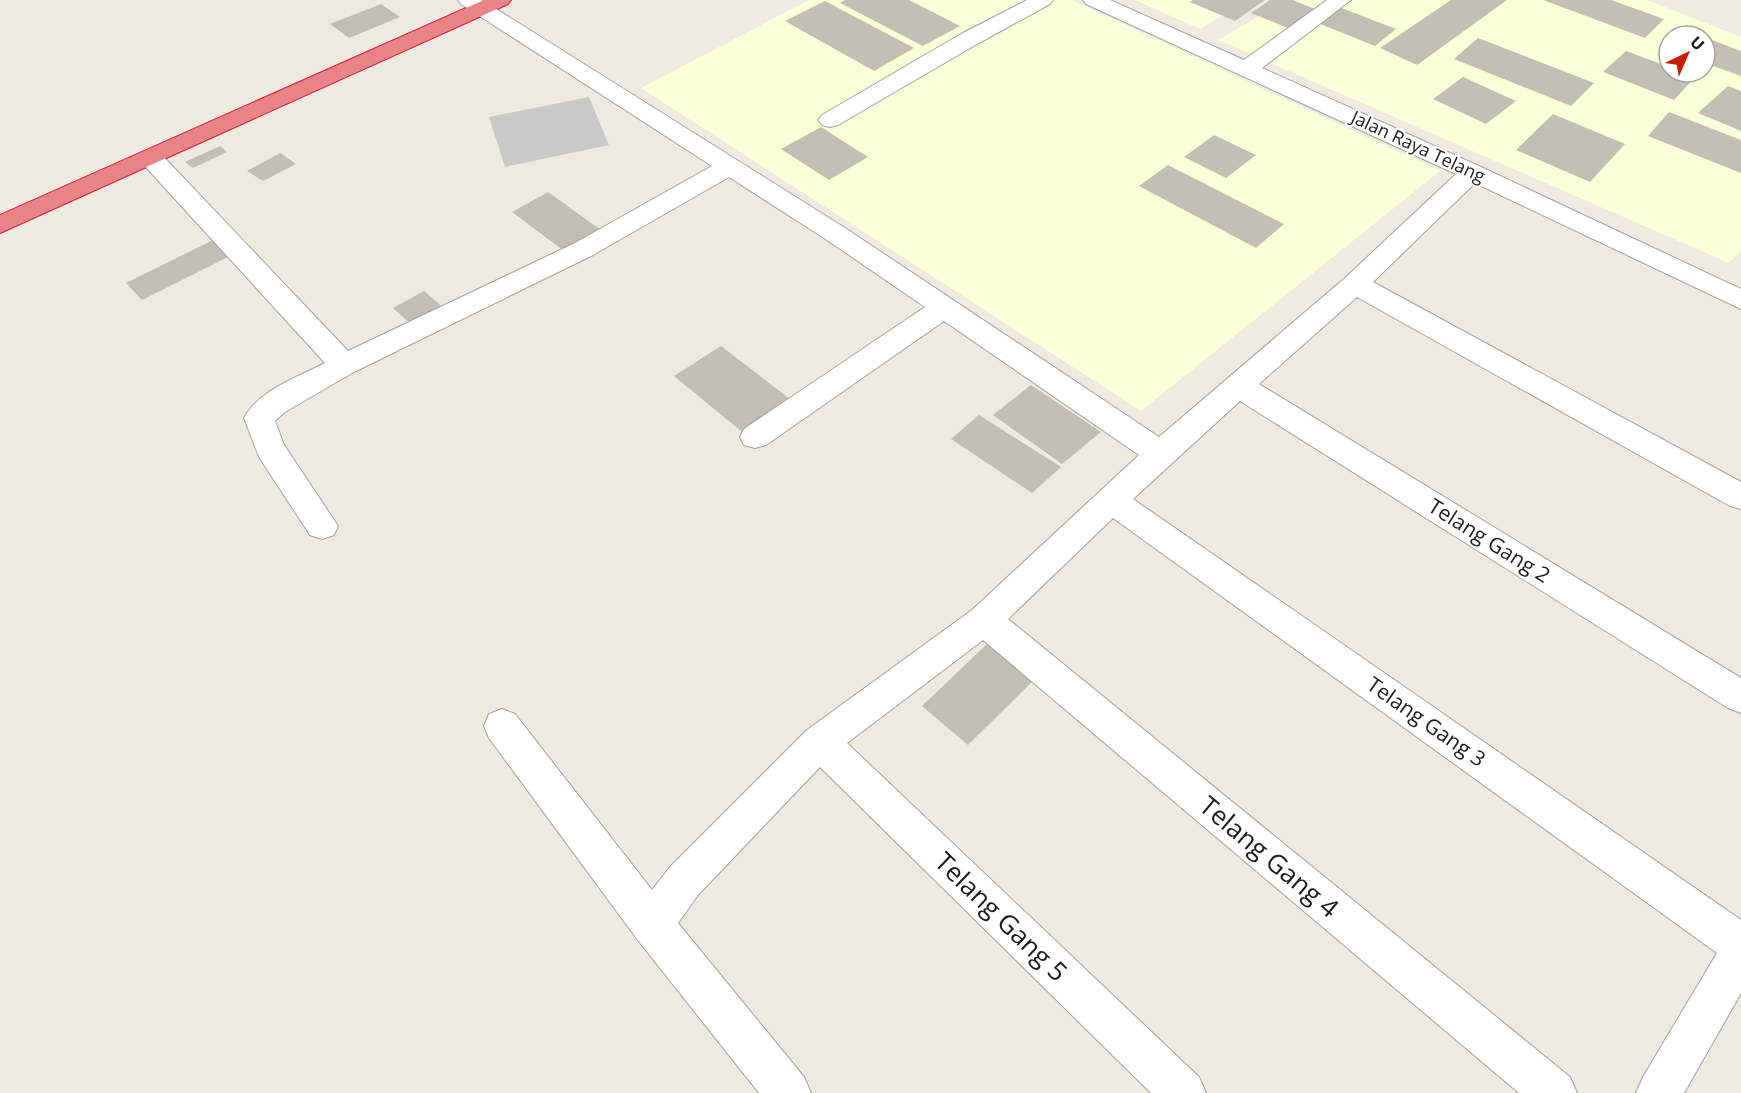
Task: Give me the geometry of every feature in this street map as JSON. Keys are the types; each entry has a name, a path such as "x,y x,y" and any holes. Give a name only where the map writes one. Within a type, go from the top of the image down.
{"highway":[{"path":"0,225 151,158 483,3"}],"street":[{"path":"830,120 969,39 1043,0"},
{"name":"Jalan Raya Telang","path":"1093,0 1472,172 1741,300"},
{"path":"1246,69 1341,0"},
{"path":"483,3 728,167 836,234 1160,454"},
{"path":"151,158 344,365"},
{"path":"322,526 270,449 259,418 274,404 344,365 584,249 728,167"},
{"path":"652,924 684,881 820,742 984,620 1236,385 1355,284 1472,172"},
{"path":"1355,284 1741,497"},
{"path":"755,437 945,307"},
{"name":"Telang Gang 2","path":"1236,385 1741,697"},
{"name":"Telang Gang 3","path":"1111,500 1741,945"},
{"name":"Telang Gang 4","path":"984,620 1554,1093"},
{"path":"502,726 652,924 788,1093"},
{"name":"Telang Gang 5","path":"820,742 1183,1093"},
{"path":"1659,1093 1741,952"}],"shaded area":[{"path":"809,0 1072,0 1440,171 1141,411 641,88"},
{"path":"1135,0 1248,0 1200,29"},
{"path":"1287,0 1647,0 1708,24 1657,24 1657,84 1717,84 1717,28 1741,37 1741,250 1729,263 1218,40"},
{"path":"589,97 609,145 505,167 489,117"}],"building":[{"path":"845,0 909,0 960,26 923,46 840,3"},
{"path":"1193,0 1265,0 1235,21 1190,2"},
{"path":"1270,0 1293,0 1317,10 1290,29 1251,13"},
{"path":"1451,0 1507,0 1417,65 1380,48"},
{"path":"1543,0 1611,0 1664,19 1645,38"},
{"path":"825,1 914,48 874,71 785,21"},
{"path":"381,4 400,17 349,38 330,24"},
{"path":"1339,7 1396,29 1375,46 1318,23"},
{"path":"1478,38 1594,83 1571,106 1454,59"},
{"path":"1717,42 1741,51 1741,76 1717,67"},
{"path":"1626,51 1657,63 1657,84 1689,84 1674,100 1603,72"},
{"path":"1463,77 1516,101 1486,124 1433,99"},
{"path":"1728,86 1741,91 1741,131 1698,113"},
{"path":"1669,112 1741,140 1741,173 1648,136"},
{"path":"1553,114 1625,144 1590,182 1516,150"},
{"path":"821,127 868,157 829,180 781,149"},
{"path":"1214,135 1256,155 1226,178 1184,157"},
{"path":"220,146 227,152 193,168 185,162"},
{"path":"280,153 296,164 263,181 247,171"},
{"path":"1168,165 1284,224 1256,248 1139,186"},
{"path":"548,192 601,230 564,251 512,212"},
{"path":"213,240 230,256 142,300 126,283"},
{"path":"424,291 445,309 414,327 393,308"},
{"path":"721,346 795,403 747,436 674,376"},
{"path":"1031,385 1101,432 1062,464 993,415"},
{"path":"979,415 1061,467 1032,493 951,439"},
{"path":"987,644 1033,681 968,745 922,706"}]}
